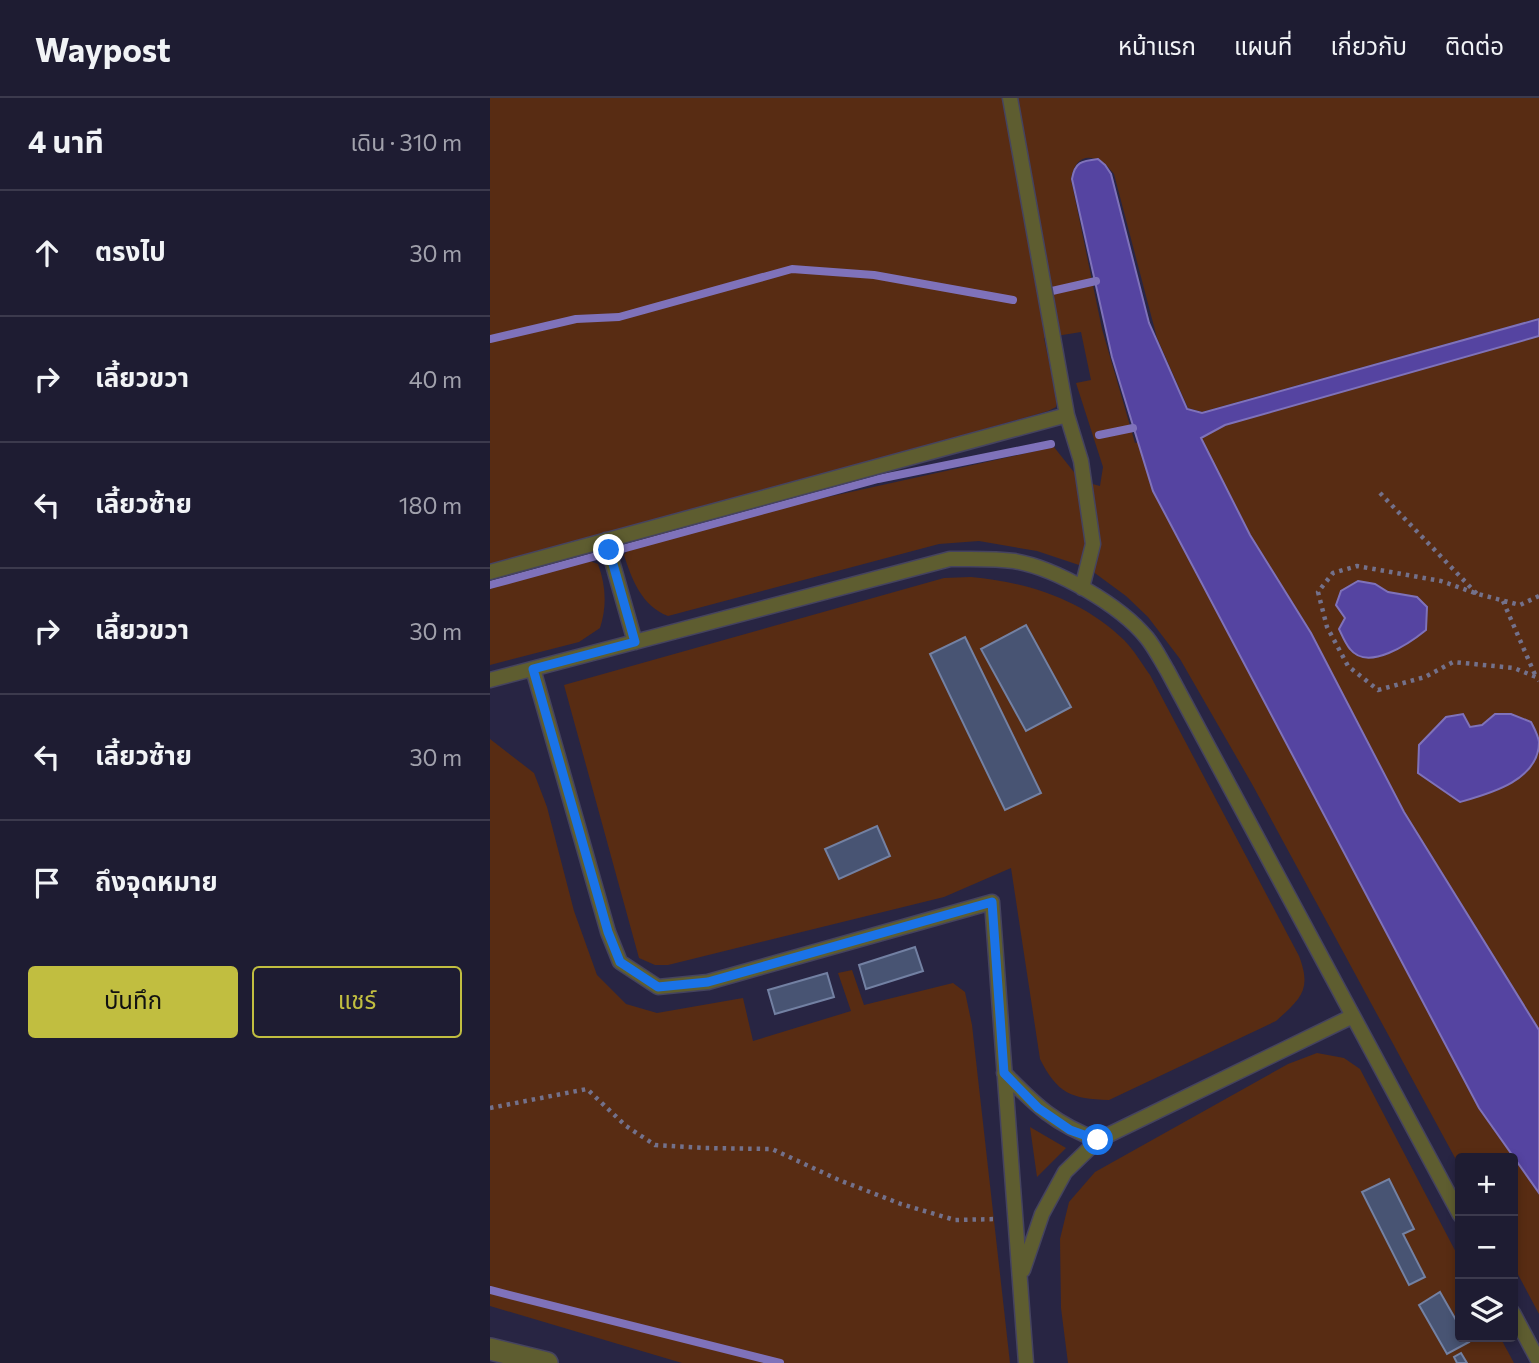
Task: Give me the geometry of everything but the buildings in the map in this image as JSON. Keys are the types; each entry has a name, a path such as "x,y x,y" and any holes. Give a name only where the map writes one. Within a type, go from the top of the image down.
{"street":[{"path":"490,1349 547,1363"}],"lane":[{"path":"1010,98 1068,415 1081,461 1093,544 1083,588"},
{"path":"490,572 608,545 1068,415"},
{"path":"608,545 635,642"},
{"path":"490,680 950,559 1016,561 1055,574 1083,588 1120,612 1147,638 1160,659 1455,1206"},
{"path":"533,669 608,932 620,962 658,987 708,982 992,902 1026,1363"},
{"path":"1020,1281 1042,1214 1065,1172 1098,1140 1353,1016"},
{"path":"1004,1073 1038,1108 1070,1130 1098,1140"},
{"path":"1518,1322 1539,1362"}],"path":[{"path":"1380,493 1478,594"},
{"path":"1537,679 1514,668 1453,662 1425,677 1378,690 1348,666 1327,627 1318,592 1333,573 1357,566 1441,581 1520,605 1539,596"},
{"path":"1503,601 1537,679"},
{"path":"490,1108 587,1089 626,1126 655,1145 772,1149 839,1180 901,1204 955,1220 1015,1219"}],"shaded area":[{"path":"490,98 1539,98 1539,318 1202,412 1188,408 1157,338 1114,174 1102,162 1089,158 1078,163 1071,179 1102,329 1135,443 1539,334 1539,1314 1518,1274 1518,1153 1455,1153 1455,1158 1252,784 1180,659 1148,617 1126,596 1088,568 1037,551 979,541 939,544 668,616 651,606 635,583 624,555 633,545 647,537 1054,447 1081,481 1100,486 1103,467 1076,383 1091,380 1081,332 1044,338 1057,400 1056,407 1048,411 804,481 490,564"},
{"path":"1098,159 1111,174 1149,323 1187,409 1202,413 1539,319 1539,336 1225,425 1201,438 1250,535 1311,633 1404,812 1539,1030 1539,1193 1518,1163 1518,1153 1511,1153 1479,1108 1153,491 1112,357 1072,179 1080,163"},
{"path":"587,560 598,564 603,580 605,604 600,628 579,642 490,665 490,588"},
{"path":"971,577 1013,583 1053,595 1091,614 1128,644 1150,675 1303,968 1302,993 1276,1021 1109,1100 1085,1098 1067,1092 1053,1080 1040,1059 1011,868 944,897 668,965 655,965 639,958 564,685 944,578"},
{"path":"1358,581 1375,584 1388,592 1417,597 1427,607 1426,630 1389,653 1367,658 1358,655 1348,647 1339,629 1345,618 1336,605 1341,591"},
{"path":"1463,714 1470,727 1482,725 1495,714 1511,714 1531,722 1539,742 1531,767 1521,776 1497,790 1460,802 1418,773 1419,745 1446,717"},
{"path":"490,739 534,773 547,807 574,911 597,975 626,1004 657,1013 743,998 753,1041 851,1011 838,973 852,970 864,1005 953,983 965,992 972,1025 1010,1363 682,1363 490,1306"},
{"path":"1317,1053 1344,1058 1360,1069 1455,1250 1455,1342 1503,1342 1514,1363 1068,1363 1061,1308 1060,1239 1069,1202 1095,1172 1288,1064"},
{"path":"1030,1127 1066,1148 1037,1177"}],"waterway":[{"path":"490,339 576,319 619,317 792,269 874,275 1013,300"},
{"path":"1052,291 1096,281"},
{"path":"1099,435 1133,428"},
{"path":"490,585 878,479 1051,444"},
{"path":"490,1290 780,1363"}],"route":[{"path":"609,550 635,642 533,669 608,932 620,962 658,987 708,982 992,902 1004,1073 1038,1108 1070,1130 1098,1140"}]}
